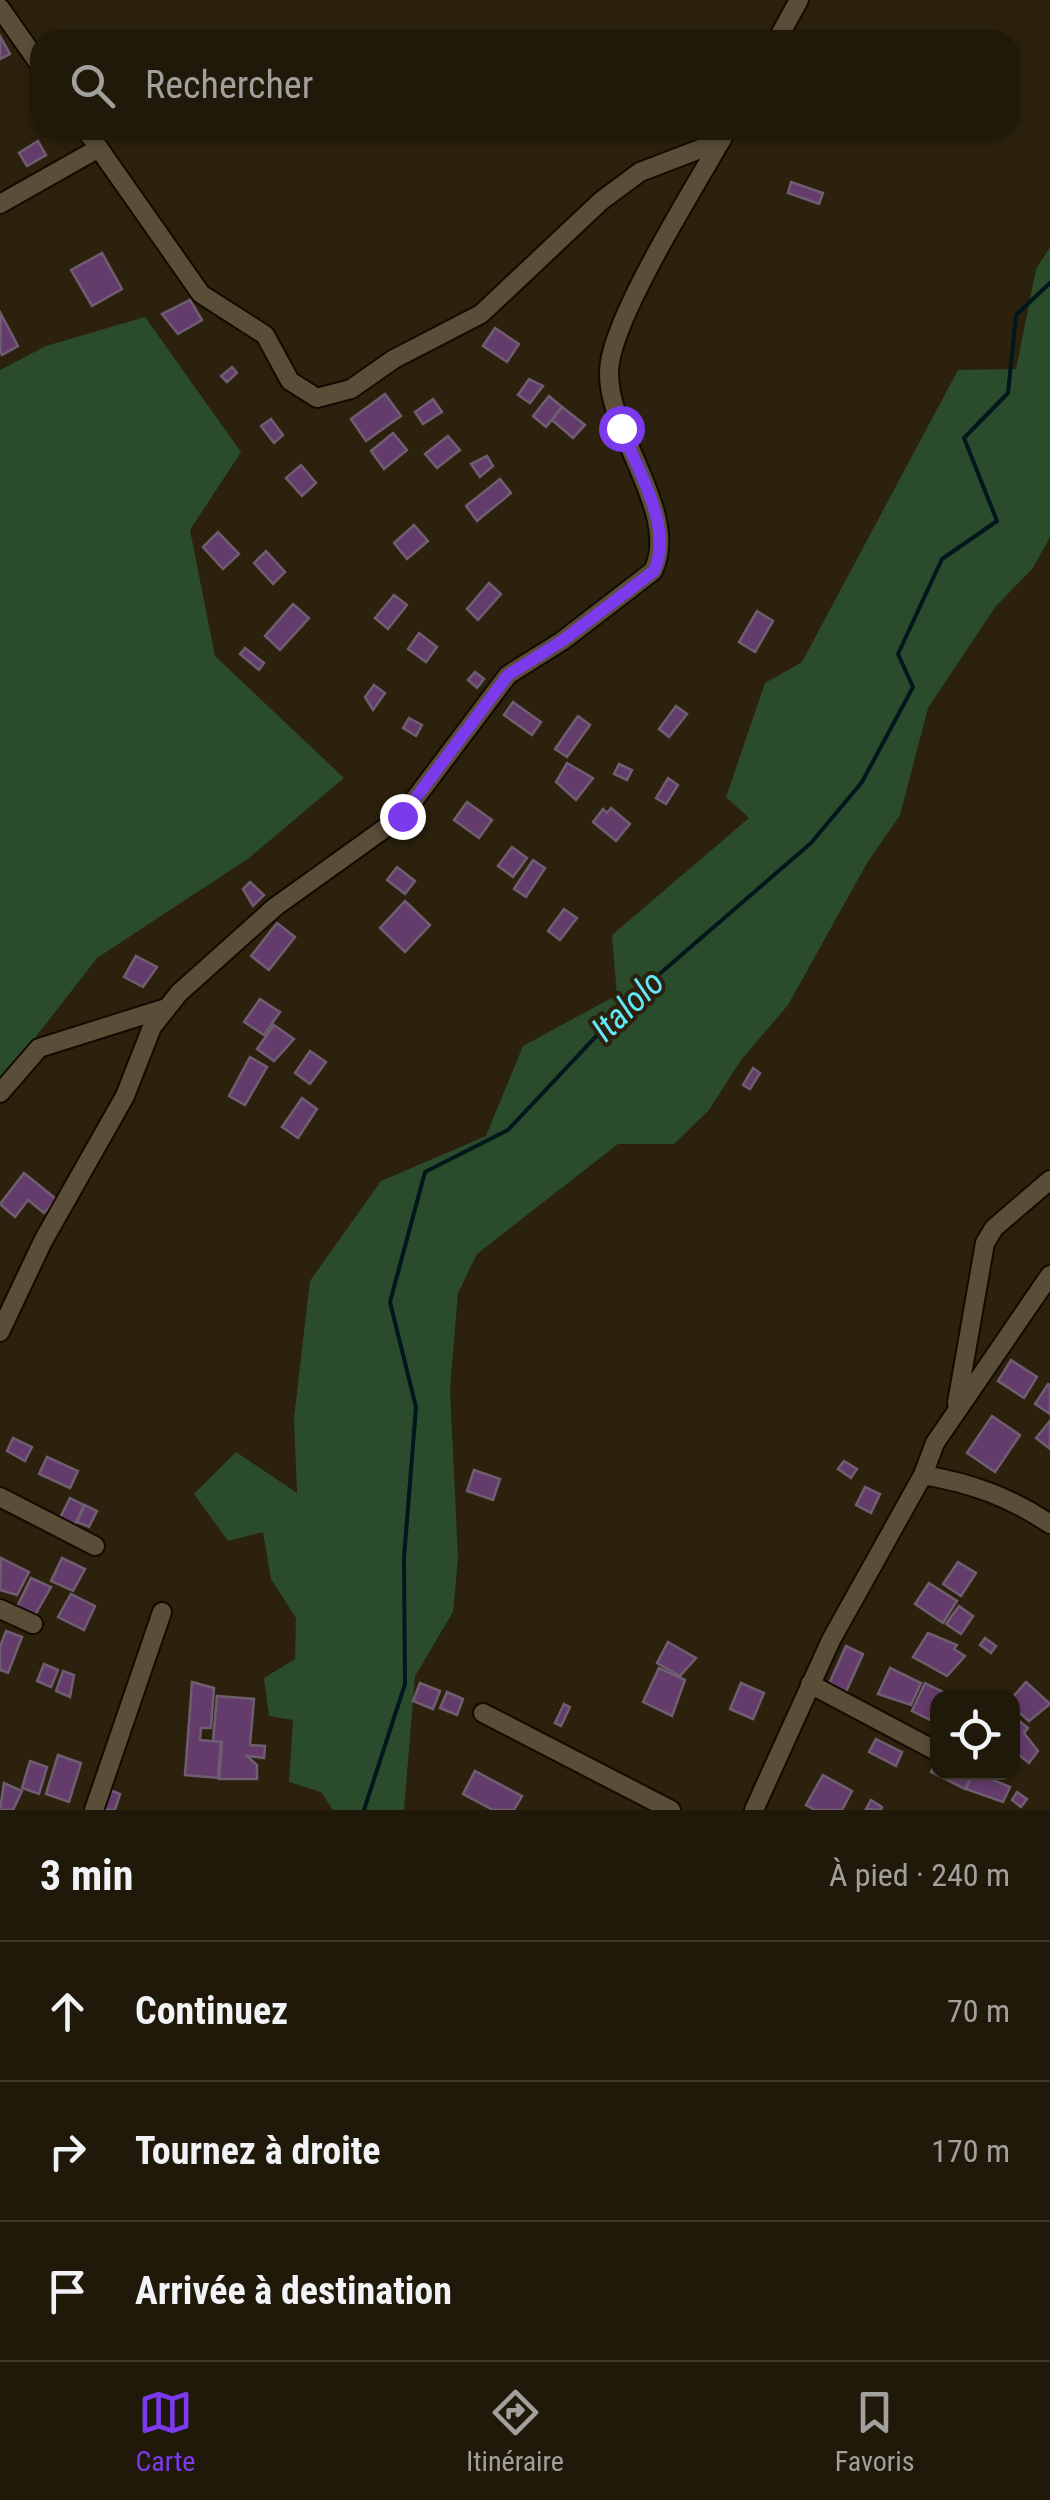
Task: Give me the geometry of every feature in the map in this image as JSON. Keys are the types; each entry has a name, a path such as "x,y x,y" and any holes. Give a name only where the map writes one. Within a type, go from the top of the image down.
{"street":[{"path":"782,30 799,0"},
{"path":"0,8 30,51"},
{"path":"93,140 201,294 264,335 290,381 317,398 332,398 351,389 394,359 480,314 602,201 640,172 713,140"},
{"path":"0,1332 43,1240 124,1096 152,1028 166,1008 275,907 402,816 508,675 562,641 654,571 660,556 659,526 621,428 609,370 622,326 721,140"},
{"path":"0,204 99,148"},
{"path":"0,1092 39,1048 166,1008"},
{"path":"956,1411 984,1243 994,1228 1050,1180"},
{"path":"754,1810 810,1684 923,1475 935,1443 1050,1275"},
{"path":"923,1475 988,1490 1020,1504 1050,1524"},
{"path":"0,1497 95,1546"},
{"path":"0,1609 32,1624"},
{"path":"94,1810 162,1612"},
{"path":"810,1684 930,1748"},
{"path":"483,1713 671,1810"}],"green space":[{"path":"1050,247 1050,537 1033,568 996,606 928,708 900,815 867,863 788,1005 741,1060 709,1110 674,1144 618,1144 477,1254 458,1293 450,1390 458,1558 453,1612 415,1676 404,1810 333,1810 321,1792 289,1782 293,1720 269,1716 264,1678 295,1659 296,1618 271,1579 263,1532 228,1541 194,1494 236,1452 297,1493 294,1418 310,1281 381,1181 486,1136 523,1046 617,995 612,935 749,818 726,797 765,683 802,662 958,370 1016,369 1036,269"},
{"path":"145,317 241,452 190,530 215,656 344,778 249,858 97,958 0,1083 0,370 46,346"}],"building":[{"path":"0,36 10,54 0,59"},
{"path":"38,141 46,155 27,166 19,153"},
{"path":"791,182 823,193 819,204 788,193"},
{"path":"102,253 122,289 92,306 71,270"},
{"path":"190,300 202,320 178,334 162,314"},
{"path":"1,314 18,346 2,355 0,351"},
{"path":"495,328 519,344 507,362 483,346"},
{"path":"232,367 237,373 227,382 221,376"},
{"path":"529,379 543,386 530,403 518,395"},
{"path":"385,394 401,416 366,441 351,419"},
{"path":"549,396 562,407 546,427 533,416"},
{"path":"433,399 442,412 423,424 415,412"},
{"path":"562,407 585,425 573,438 552,420"},
{"path":"271,419 283,435 274,443 261,426"},
{"path":"393,433 407,450 384,469 371,451"},
{"path":"448,436 460,450 437,468 425,454"},
{"path":"487,456 493,466 480,477 471,464"},
{"path":"301,465 316,483 302,496 286,478"},
{"path":"500,479 511,493 477,521 466,506"},
{"path":"414,525 428,541 407,559 394,543"},
{"path":"218,532 239,554 223,569 203,547"},
{"path":"266,551 285,572 273,584 254,563"},
{"path":"489,583 501,594 478,620 467,609"},
{"path":"394,595 407,605 388,629 375,618"},
{"path":"293,604 309,618 280,650 265,636"},
{"path":"757,611 773,621 755,652 739,642"},
{"path":"419,633 437,647 426,662 408,649"},
{"path":"245,648 264,663 259,670 240,654"},
{"path":"475,672 484,679 477,688 468,680"},
{"path":"374,685 385,693 373,710 365,697"},
{"path":"513,702 541,722 532,735 504,715"},
{"path":"676,706 687,714 669,737 659,729"},
{"path":"578,716 590,725 567,757 555,749"},
{"path":"409,718 422,725 416,736 403,728"},
{"path":"567,763 593,778 576,800 556,782"},
{"path":"619,764 632,770 627,780 614,774"},
{"path":"668,778 678,785 666,804 656,798"},
{"path":"467,802 492,820 479,838 454,820"},
{"path":"611,808 630,824 616,841 593,822 603,809 607,813"},
{"path":"512,847 527,858 513,877 498,866"},
{"path":"533,860 545,868 526,897 514,889"},
{"path":"397,867 415,881 405,894 387,880"},
{"path":"250,882 264,895 253,906 243,889"},
{"path":"405,901 430,925 405,952 380,928"},
{"path":"564,909 577,918 560,940 548,931"},
{"path":"277,923 295,937 269,970 251,956"},
{"path":"136,956 157,967 143,987 124,977"},
{"path":"260,999 280,1012 264,1035 244,1022"},
{"path":"274,1025 294,1039 274,1061 257,1049"},
{"path":"310,1051 326,1062 310,1084 295,1073"},
{"path":"250,1057 267,1067 245,1105 229,1096"},
{"path":"753,1068 760,1073 750,1089 743,1085"},
{"path":"302,1098 317,1109 298,1138 282,1127"},
{"path":"24,1173 56,1199 44,1213 28,1200 15,1217 0,1204"},
{"path":"1011,1360 1037,1377 1024,1398 998,1381"},
{"path":"1050,1385 1050,1414 1035,1404"},
{"path":"992,1416 1020,1435 995,1472 967,1453"},
{"path":"1050,1421 1050,1449 1036,1438"},
{"path":"13,1438 32,1447 25,1461 7,1451"},
{"path":"47,1457 78,1471 70,1488 39,1474"},
{"path":"844,1461 857,1469 851,1478 838,1469"},
{"path":"474,1470 500,1479 493,1500 467,1491"},
{"path":"865,1487 880,1494 871,1513 856,1505"},
{"path":"70,1498 84,1505 74,1527 59,1520"},
{"path":"85,1505 97,1511 89,1527 77,1522"},
{"path":"1,1558 29,1572 17,1595 0,1590"},
{"path":"62,1558 85,1569 73,1591 51,1581"},
{"path":"958,1562 976,1573 961,1596 943,1584"},
{"path":"31,1578 51,1587 35,1615 17,1607"},
{"path":"929,1583 957,1601 943,1623 915,1604"},
{"path":"71,1594 95,1606 84,1630 58,1617"},
{"path":"959,1606 973,1616 961,1634 946,1624"},
{"path":"6,1631 22,1637 8,1673 0,1670 0,1647"},
{"path":"928,1633 957,1645 954,1649 965,1656 947,1676 913,1657"},
{"path":"985,1638 996,1646 991,1653 980,1645"},
{"path":"668,1642 696,1658 680,1676 657,1663"},
{"path":"846,1646 863,1654 845,1694 828,1686"},
{"path":"44,1664 58,1670 51,1687 37,1681"},
{"path":"659,1668 685,1680 672,1716 643,1702"},
{"path":"890,1668 921,1683 911,1705 878,1694"},
{"path":"63,1671 74,1675 70,1697 56,1691"},
{"path":"192,1682 214,1688 211,1728 201,1728 200,1740 221,1742 218,1778 185,1775"},
{"path":"1026,1682 1050,1704 1029,1721 1020,1713 1019,1690"},
{"path":"420,1683 440,1691 433,1709 413,1701"},
{"path":"741,1683 764,1693 753,1719 730,1709"},
{"path":"925,1683 939,1690 930,1690 930,1720 912,1711"},
{"path":"447,1692 463,1699 457,1715 440,1708"},
{"path":"217,1696 254,1699 250,1745 265,1746 264,1758 247,1756 257,1765 257,1779 219,1779 222,1742 213,1741"},
{"path":"564,1704 570,1707 561,1726 555,1723"},
{"path":"1020,1722 1028,1728 1024,1733 1038,1751 1029,1763 1020,1756"},
{"path":"876,1739 902,1752 896,1766 869,1752"},
{"path":"58,1755 81,1763 69,1802 46,1794"},
{"path":"30,1761 47,1767 39,1794 22,1788"},
{"path":"475,1771 522,1796 514,1810 493,1810 463,1794"},
{"path":"823,1775 852,1791 842,1810 815,1810 806,1805"},
{"path":"947,1780 970,1780 965,1789"},
{"path":"970,1780 993,1780 1010,1787 1003,1802 966,1789"},
{"path":"4,1783 22,1791 13,1810 0,1810"},
{"path":"107,1789 120,1794 115,1810 100,1810"},
{"path":"1017,1792 1027,1799 1021,1807 1012,1800"},
{"path":"871,1800 882,1807 881,1810 866,1809"}],"waterway":[{"name":"Italolo","path":"364,1810 405,1684 404,1558 416,1407 390,1302 425,1172 508,1130 634,996 811,843 862,782 913,687 898,654 942,559 997,521 964,438 1008,393 1016,315 1050,283"}],"route":[{"path":"402,816 458,747 508,675 562,641 654,571 662,540 659,526 621,428"}]}
